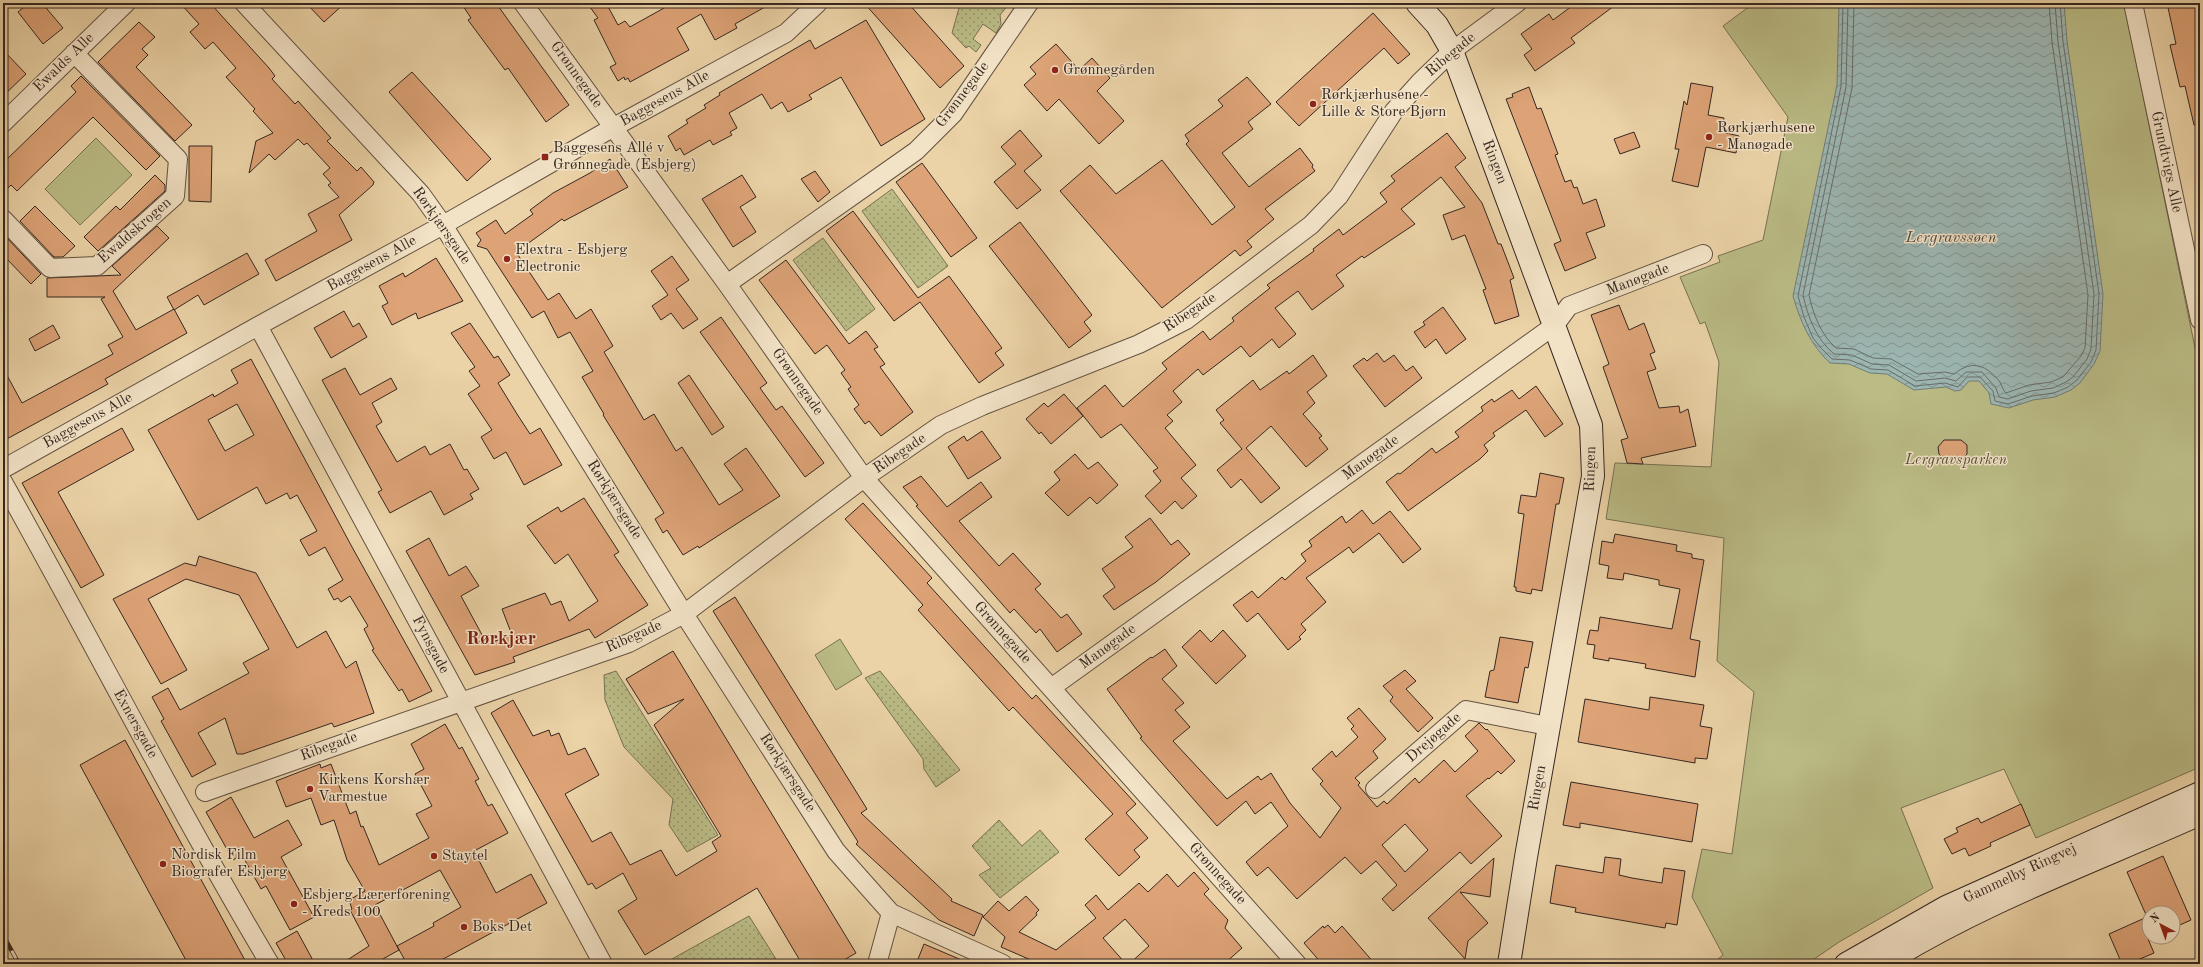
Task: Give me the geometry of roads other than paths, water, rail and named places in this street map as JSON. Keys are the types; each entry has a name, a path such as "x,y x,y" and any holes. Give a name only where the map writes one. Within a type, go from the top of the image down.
{"street":[{"name":"Ewalds Alle","path":"3,123 126,3"},
{"name":"Rørkjærsgade","path":"244,3 415,188 443,225 684,614 836,851 892,913 1003,964"},
{"name":"Grønnegade","path":"523,3 727,284 864,478 1297,964"},
{"name":"Baggesens Alle","path":"3,469 258,326 443,225 614,127 786,33 818,3"},
{"name":"Grønnegade","path":"727,284 916,151 953,114 1029,3"},
{"name":"Ringen","path":"1417,3 1437,25 1452,50 1591,425 1593,476 1548,726 1509,964"},
{"name":"Ribegade","path":"205,792 629,642 684,614 864,478 948,422 982,406 1139,344 1186,320 1311,225 1339,196 1394,111 1420,82 1452,50 1517,3"},
{"name":"Grundtvigs Alle","path":"2133,3 2200,320"},
{"name":"Ewaldskrogen","path":"3,219 50,268 97,266 175,196 178,159 74,53"},
{"name":"Manøgade","path":"1051,688 1555,325 1569,306 1703,254"},
{"name":"Fynsgade","path":"258,326 603,964"},
{"name":"Exnersgade","path":"3,482 71,603 177,801 270,964"},
{"name":"Drejøgade","path":"1376,789 1466,710 1548,726"},
{"name":"Gammelby Ringvej","path":"1846,964 1946,907 2200,793"},
{"name":"Gammelby Ringvej","path":"1883,964 1912,946 1988,906 2200,814"},
{"path":"877,964 892,913"}],"water":[{"name":"Lergravssøen","path":"1839,3 2064,3 2067,41 2103,294 2100,351 2094,364 2080,383 2071,390 2055,397 2033,400 2009,408 1991,404 1989,393 1979,381 1969,381 1961,390 1955,391 1946,387 1914,390 1887,374 1870,373 1849,364 1830,363 1812,341 1799,315 1793,296 1837,85"}],"railway":[{"path":"3,935 19,964"}],"place":[{"name":"Grønnegården","path":"1055,70"},
{"name":"Rørkjærhusene - Lille & Store Bjørn","path":"1313,104"},
{"name":"Rørkjærhusene - Manøgade","path":"1709,137"},
{"name":"Baggesens Allé v Grønnegade (Esbjerg)","path":"545,157"},
{"name":"Elextra - Esbjerg Electronic","path":"507,259"},
{"name":"Kirkens Korshær Varmestue","path":"310,789"},
{"name":"Staytel","path":"434,856"},
{"name":"Nordisk Film Biografer Esbjerg","path":"163,864"},
{"name":"Esbjerg Lærerforening - Kreds 100","path":"294,904"},
{"name":"Boks Det","path":"464,927"}],"district":[{"name":"Rørkjær","path":"501,639"}],"park label":[{"name":"Lergravsparken","path":"1956,460"}]}
